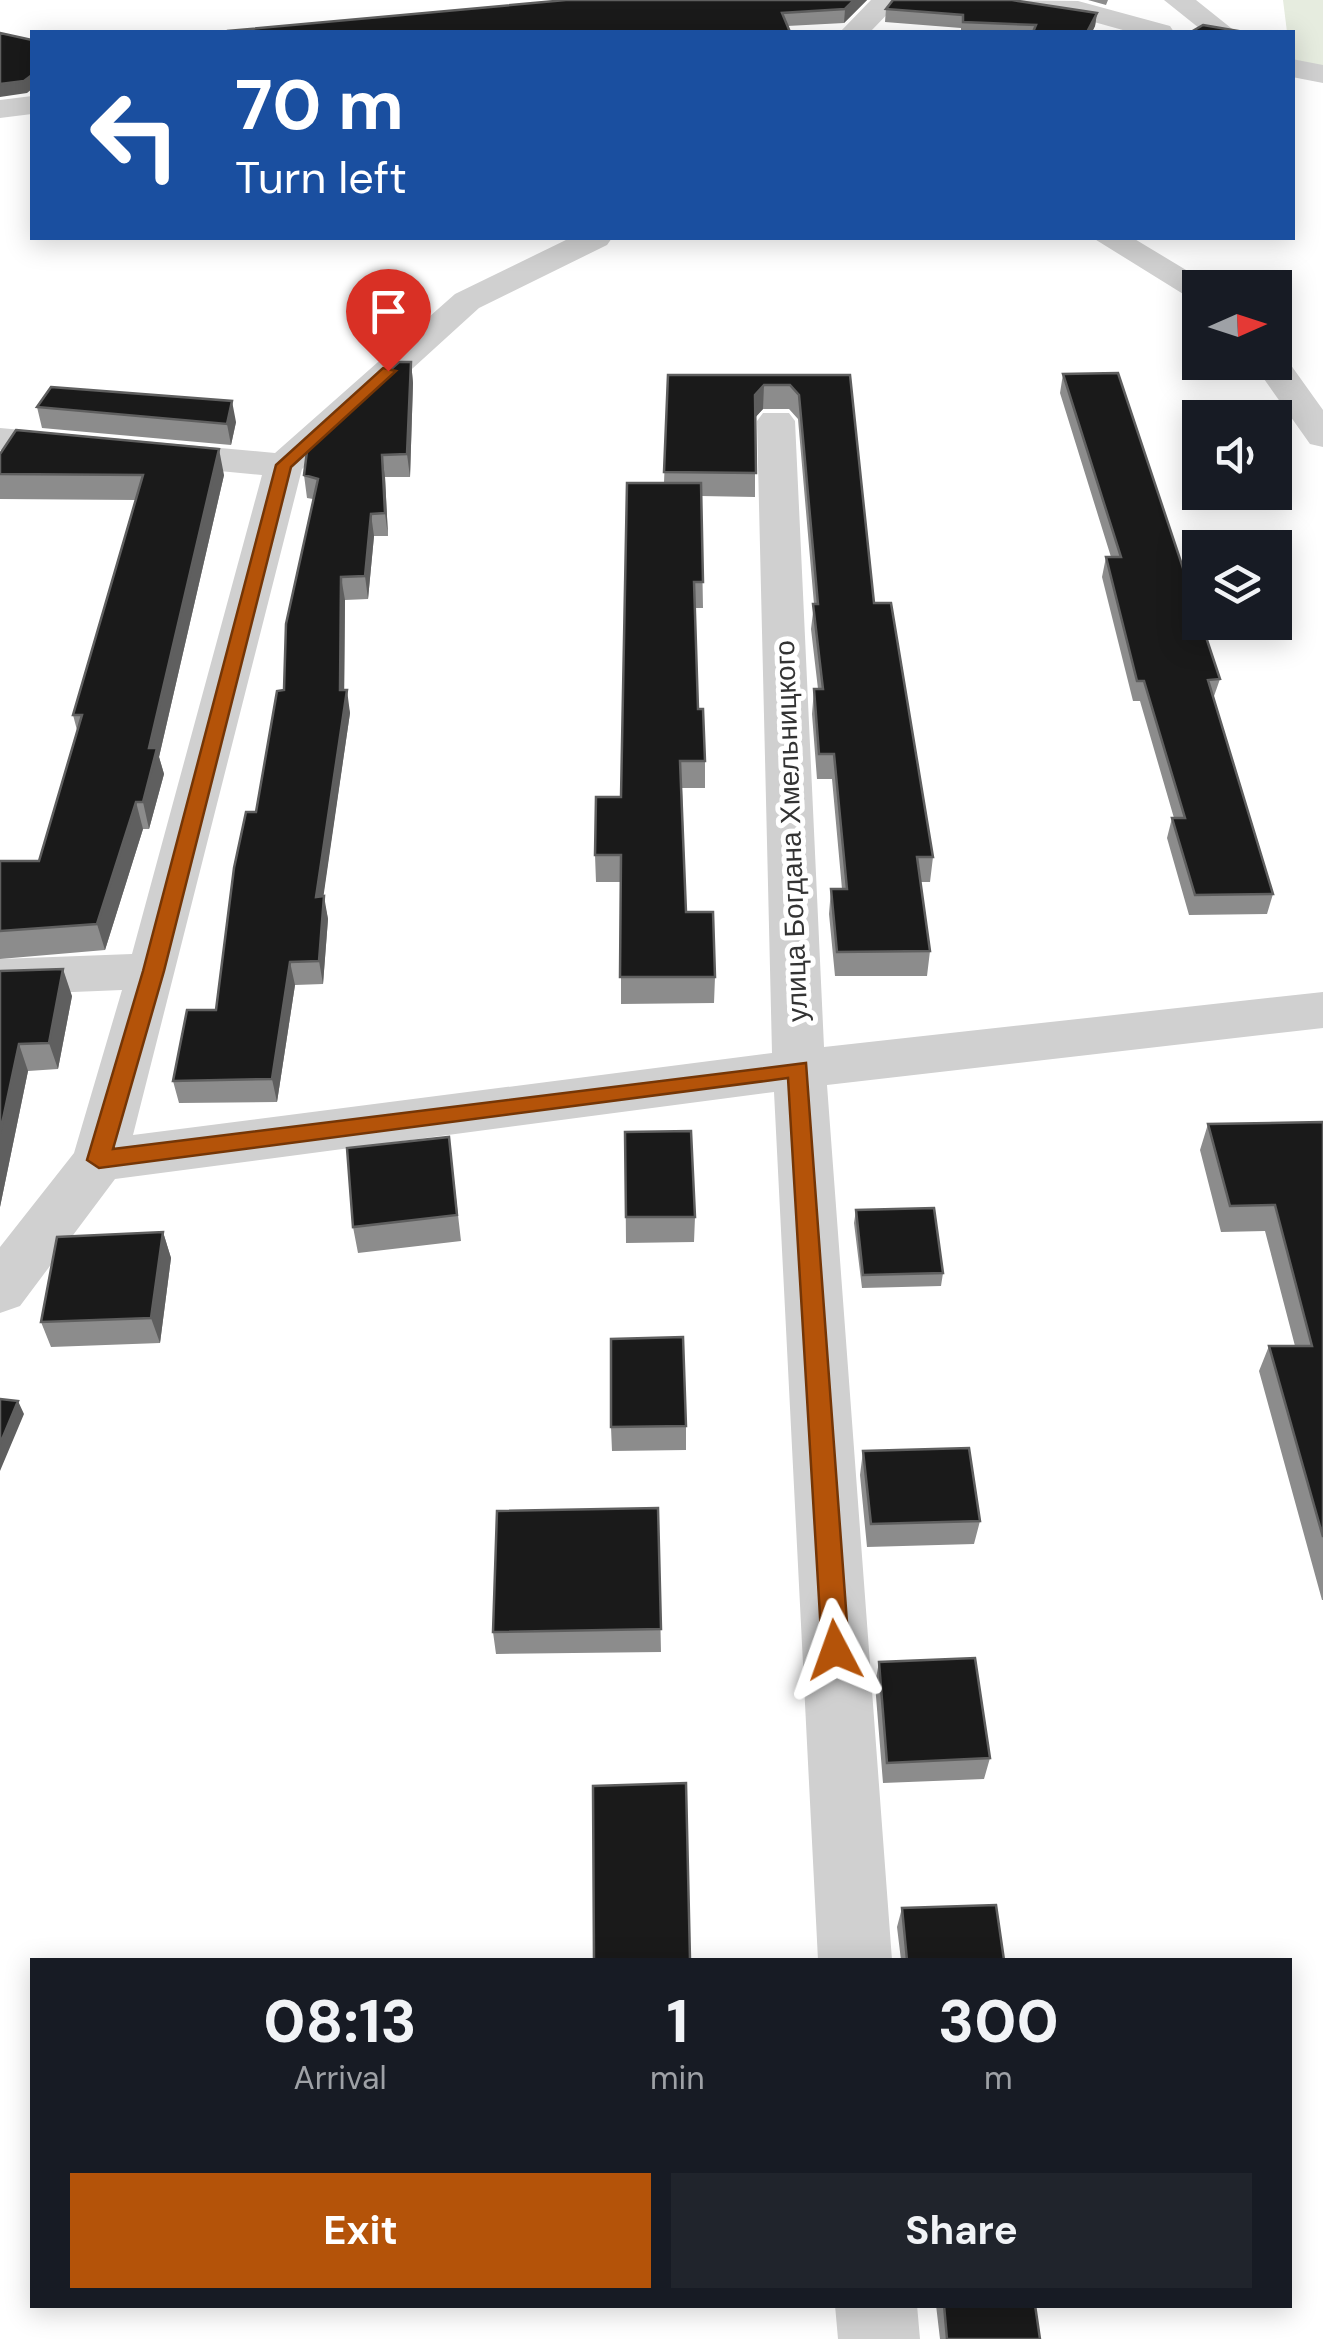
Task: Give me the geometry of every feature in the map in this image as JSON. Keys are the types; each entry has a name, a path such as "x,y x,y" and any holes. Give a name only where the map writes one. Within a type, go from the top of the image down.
{"street":[{"path":"856,30 886,0"},
{"path":"1001,0 1078,9 1153,30"},
{"path":"1178,0 1219,30"},
{"path":"1295,69 1323,74"},
{"path":"0,109 30,105"},
{"path":"0,1290 99,1160 154,971 284,465 466,301 591,240"},
{"path":"1113,240 1182,280"},
{"path":"1283,380 1323,436"},
{"name":"улица Богдана Хмельницкого","path":"776,421 799,1069 855,1958"},
{"path":"0,439 284,465"},
{"path":"0,977 154,971"},
{"path":"99,1160 799,1069 1323,1010"},
{"path":"876,2308 878,2339"}],"shaded area":[{"path":"1283,0 1323,0 1323,70 1295,64 1295,30 1287,30"}],"building":[{"path":"566,0 854,0 845,9 782,13 789,30 239,30"},
{"path":"893,0 1012,0 1097,13 1088,30 1034,30 1036,25 963,22 963,15 886,9"},
{"path":"1203,25 1232,30 1194,30"},
{"path":"0,33 30,40 30,76 0,84"},
{"path":"399,362 411,362 407,454 382,455 385,513 371,514 365,576 341,577 340,690 347,690 316,897 324,896 319,961 290,962 272,1079 173,1081 187,1010 216,1010 234,868 246,812 256,812 277,691 284,690 286,624 318,479 304,475 308,443"},
{"path":"1118,373 1182,565 1182,640 1207,640 1220,679 1208,680 1273,894 1195,895 1172,818 1185,818 1144,681 1137,681 1106,557 1121,557 1063,374"},
{"path":"668,375 850,375 874,603 891,603 933,857 917,857 930,951 837,952 831,889 847,889 834,754 819,754 814,689 823,689 813,604 818,604 799,395 790,385 764,385 755,395 756,473 664,472"},
{"path":"51,387 232,401 227,424 37,407"},
{"path":"16,430 219,449 149,748 157,748 143,802 136,802 97,924 0,931 0,861 39,861 82,715 73,715 143,475 0,474 0,454"},
{"path":"627,483 701,483 703,582 694,582 698,709 703,709 705,761 680,761 686,912 713,912 715,977 620,977 621,855 595,855 596,797 621,797"},
{"path":"63,969 49,1043 19,1044 0,1133 0,971"},
{"path":"1323,1122 1323,1537 1269,1346 1312,1346 1275,1205 1230,1206 1208,1124"},
{"path":"691,1131 695,1217 626,1217 625,1132"},
{"path":"449,1137 457,1215 353,1227 347,1148"},
{"path":"934,1208 943,1273 863,1275 856,1210"},
{"path":"163,1232 151,1318 41,1322 57,1237"},
{"path":"683,1337 686,1426 611,1427 611,1339"},
{"path":"0,1399 18,1401 0,1444"},
{"path":"969,1448 980,1521 871,1524 863,1451"},
{"path":"658,1508 661,1629 493,1632 497,1511"},
{"path":"975,1658 990,1758 887,1763 879,1662"},
{"path":"686,1783 690,1958 594,1958 593,1786"},
{"path":"996,1905 1004,1958 907,1958 902,1908"},
{"path":"944,2308 1035,2308 1040,2339 947,2339"}],"route":[{"path":"388,371 284,465 154,971 99,1160 799,1069 835,1650"}]}
